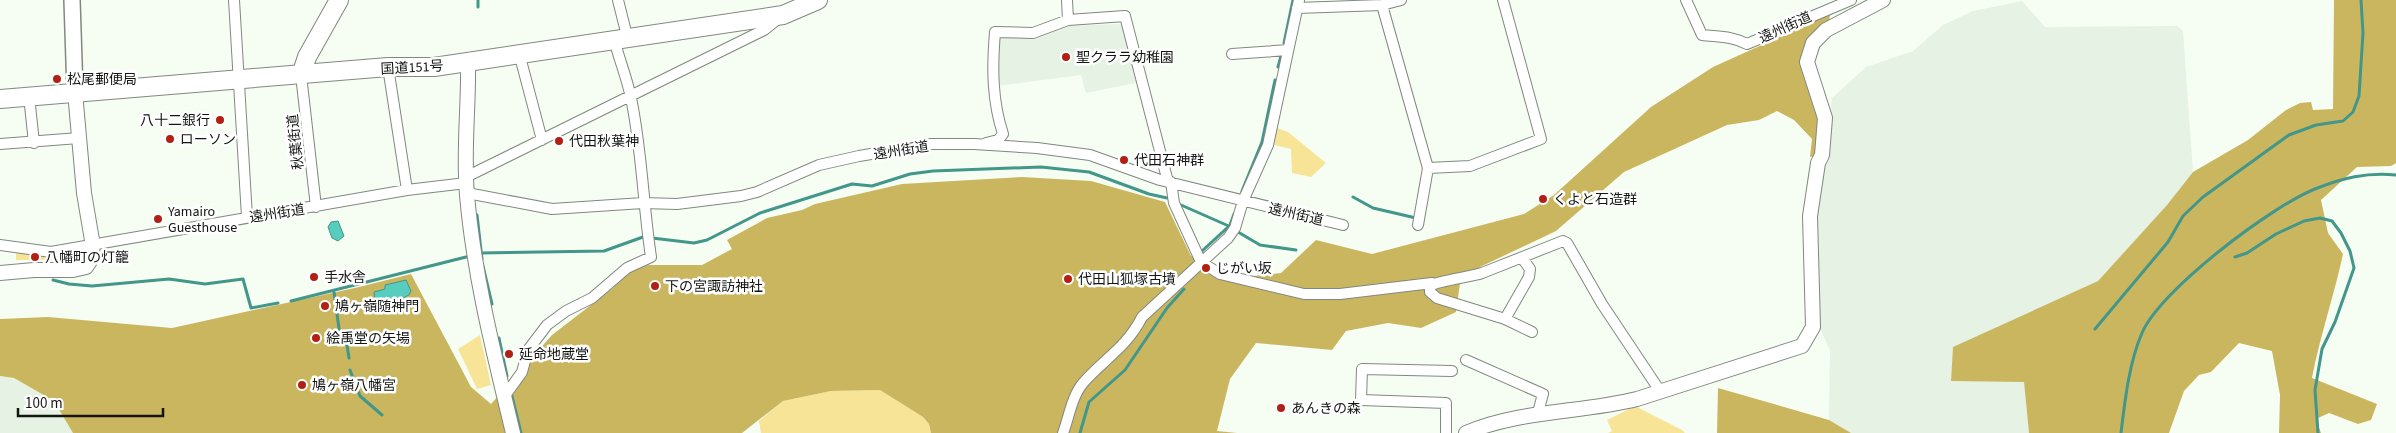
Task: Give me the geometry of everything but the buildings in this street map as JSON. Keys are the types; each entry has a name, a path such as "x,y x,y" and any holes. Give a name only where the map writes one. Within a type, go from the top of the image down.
{"highway":[{"path":"302,74 307,57 338,0"},
{"name":"国道151号","path":"0,99 388,67 434,67 783,15 818,0"}],"main road":[{"path":"72,0 75,92"}],"street":[{"path":"234,0 247,217"},
{"path":"504,397 522,372 528,350 546,325 566,311 592,298 627,268 652,257 643,203 639,150 621,38 618,0"},
{"path":"1067,0 1068,20"},
{"path":"1063,433 1075,395 1082,384 1122,347 1134,333 1142,317 1228,238 1235,228 1243,201 1268,146 1298,4 1382,5 1401,0"},
{"path":"1428,168 1470,166 1541,139 1503,0"},
{"name":"遠州街道","path":"1686,0 1702,35 1722,38 1733,37 1746,44 1792,23 1851,0"},
{"path":"1466,433 1494,423 1610,406 1802,346 1809,338 1813,327 1810,216 1818,163 1822,154 1825,118 1806,62 1813,43 1826,30 1883,0"},
{"path":"1382,5 1428,168 1418,225"},
{"name":"遠州街道","path":"466,184 542,140 764,30 783,15"},
{"path":"1037,148 1034,144 1013,143 1003,134 997,116 992,71 995,32 1033,33 1068,20 1125,16 1174,203 1201,262 1220,274 1304,294 1340,294 1469,278 1563,241 1567,244 1602,304 1660,391"},
{"path":"1232,54 1288,50"},
{"path":"519,53 542,140"},
{"path":"468,62 466,184 478,284 513,433"},
{"path":"388,67 407,190"},
{"name":"秋葉街道","path":"302,74 316,206"},
{"path":"0,273 34,270 80,270 86,267 90,261 93,246 75,92"},
{"path":"29,96 34,142"},
{"path":"974,144 998,140 1003,134"},
{"path":"0,144 79,138"},
{"name":"遠州街道","path":"0,245 51,252 407,190 466,184 552,210 643,203 677,204 741,196 757,192 819,165 931,144 974,144 1037,148 1090,155 1169,182 1343,225"},
{"path":"1505,319 1529,277 1530,269 1522,258"},
{"path":"1432,283 1430,292 1437,298 1505,319 1532,332"},
{"path":"1466,360 1543,394 1538,416"},
{"path":"1446,433 1446,403 1361,400 1362,369 1452,371"}],"shaded area":[{"path":"2334,0 2396,0 2396,163 2391,166 2357,167 2321,200 2328,233 2343,254 2312,378 2377,404 2371,420 2358,424 2329,413 2316,419 2321,433 2279,433 2280,395 2272,351 2239,343 2211,372 2199,375 2184,391 2169,433 2029,433 2024,382 1951,381 1953,347 2098,281 2167,205 2193,172 2248,140 2286,110 2300,103 2311,102 2313,110 2333,109"},
{"path":"2022,1 2045,27 2177,26 2183,31 2193,172 2167,205 2098,281 1953,348 1951,381 2024,381 2029,433 1851,433 1829,420 1830,351 1820,328 1816,229 1832,98 1866,67 1913,51 1943,25 1973,11"},
{"path":"1830,14 1829,23 1806,40 1801,60 1819,118 1816,156 1810,157 1812,139 1794,120 1777,111 1759,120 1727,125 1624,172 1556,231 1461,276 1456,312 1421,328 1388,323 1346,331 1332,350 1256,343 1230,379 1217,431 1237,433 931,433 929,424 923,417 880,390 831,391 783,401 742,433 73,433 54,401 14,378 0,376 0,319 48,317 172,328 411,274 471,387 491,404 552,335 613,288 629,271 648,265 702,265 732,249 727,240 767,218 802,210 815,204 902,184 1022,177 1091,181 1165,202 1191,256 1236,278 1281,273 1316,240 1372,254 1524,214 1554,195 1651,107 1713,67"},
{"name":"聖クララ幼稚園","path":"1120,24 1125,27 1140,82 1086,93 1081,75 996,86 998,38 1001,35 1067,26"},
{"path":"1277,128 1288,132 1326,163 1311,177 1292,173 1291,149 1274,145"},
{"path":"16,251 50,256 77,254 77,257 62,260 16,260"},
{"path":"480,335 491,385 477,389 458,349"},
{"path":"0,376 14,378 54,401 73,433 0,433"},
{"path":"1718,388 1829,420 1851,433 1717,433"},
{"path":"880,390 923,417 929,424 931,433 761,433 759,421 783,401 831,391"},
{"path":"1635,406 1685,433 1608,433 1612,431 1607,420"}],"water":[{"path":"338,221 344,236 338,241 332,238 328,227 331,222"},
{"path":"406,280 411,291 409,295 397,301 396,307 378,307 375,303 374,292 385,289 385,285"}],"waterway":[{"path":"478,0 478,7"},
{"path":"1284,43 1293,0"},
{"path":"2095,329 2168,242 2183,216 2203,197 2289,135 2316,125 2343,121 2353,112 2359,96 2363,33 2361,0"},
{"path":"1278,67 1281,56"},
{"path":"1242,191 1262,142 1275,80"},
{"path":"652,238 694,243 707,240 760,213 852,184 872,186 910,174 933,171 1041,167 1089,172 1149,194 1167,198"},
{"path":"2121,433 2131,369 2142,333 2153,315 2193,273 2246,231 2296,198 2315,189 2355,177 2375,174 2396,175"},
{"path":"1353,197 1373,208 1416,218"},
{"path":"1181,205 1231,227"},
{"path":"1230,225 1234,214"},
{"path":"477,215 482,259"},
{"path":"2235,257 2247,253 2276,234 2304,221 2320,218 2332,221 2341,233 2350,251 2354,268 2335,322 2322,349 2315,390 2318,433"},
{"path":"1202,251 1227,228"},
{"path":"1238,232 1260,245 1296,250"},
{"path":"481,253 604,251 643,237"},
{"path":"291,301 466,257"},
{"path":"483,266 492,304"},
{"path":"53,280 69,284 92,286 169,279 205,284 243,279 251,308 278,303"},
{"path":"1080,433 1089,402 1125,370 1167,308 1184,289"},
{"path":"334,292 340,336 347,345 349,358"},
{"path":"499,338 507,376"},
{"path":"350,370 360,396 382,415"},
{"path":"512,396 521,433"}],"place":[{"name":"聖クララ幼稚園","path":"1066,57"},
{"name":"松尾郵便局","path":"57,79"},
{"name":"八十二銀行","path":"220,120"},
{"name":"ローソン","path":"170,139"},
{"name":"代田秋葉神","path":"559,141"},
{"name":"代田石神群","path":"1124,160"},
{"name":"くよと石造群","path":"1543,199"},
{"name":"Yamairo Guesthouse","path":"158,219"},
{"name":"八幡町の灯籠","path":"35,257"},
{"name":"じがい坂","path":"1206,268"},
{"name":"手水舎","path":"314,277"},
{"name":"代田山狐塚古墳","path":"1068,279"},
{"name":"下の宮諏訪神社","path":"655,286"},
{"name":"鳩ヶ嶺随神門","path":"325,306"},
{"name":"絵禹堂の矢場","path":"316,338"},
{"name":"延命地蔵堂","path":"509,354"},
{"name":"鳩ヶ嶺八幡宮","path":"302,385"},
{"name":"あんきの森","path":"1281,408"}]}
